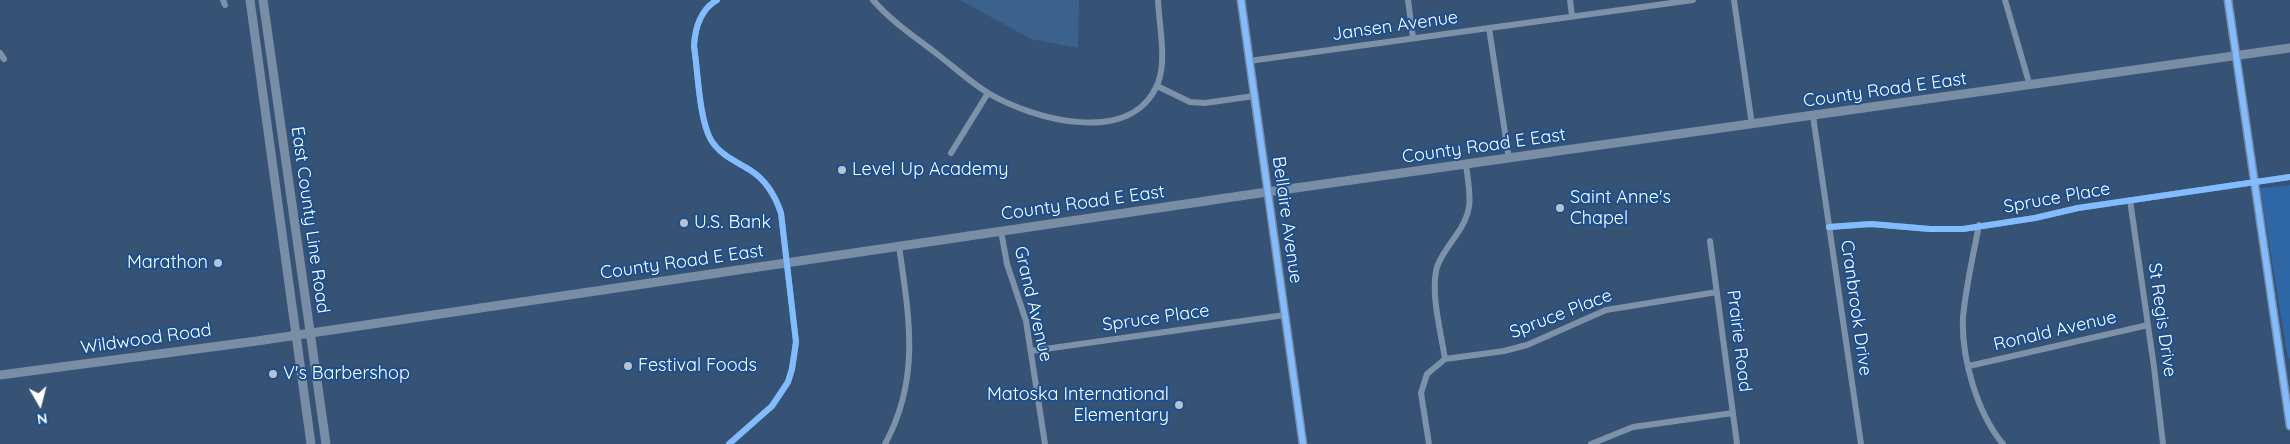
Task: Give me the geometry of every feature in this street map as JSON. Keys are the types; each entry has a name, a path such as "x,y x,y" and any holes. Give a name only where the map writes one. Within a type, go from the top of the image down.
{"main road":[{"name":"East County Line Road","path":"250,0 311,444"},
{"name":"East County Line Road","path":"263,0 326,444"},
{"name":"Bellaire Avenue","path":"1241,0 1303,444"},
{"path":"2228,0 2290,426"},
{"name":"County Road E East","path":"296,335 1001,230 2290,48"},
{"name":"Wildwood Road","path":"0,375 296,335"}],"street":[{"path":"717,0 708,2 698,23 694,46 706,129 711,140 725,156 762,179 773,194 781,212 785,262 796,342 788,382 772,406 729,444"},
{"path":"873,0 889,16 988,93 1014,105 1051,117 1102,123 1124,117 1135,111 1145,102 1157,86 1162,67 1158,0"},
{"path":"1408,0 1413,38"},
{"path":"1570,0 1572,16"},
{"name":"Jansen Avenue","path":"1249,61 1693,0"},
{"path":"1734,0 1752,125"},
{"path":"2005,0 2030,86"},
{"path":"1489,28 1509,159"},
{"path":"1157,86 1190,102 1205,103 1254,96"},
{"path":"951,153 988,93"},
{"name":"Cranbrook Drive","path":"1813,116 1861,444"},
{"path":"1429,444 1422,393 1427,374 1445,359 1435,277 1442,255 1462,228 1470,212 1470,194 1466,165"},
{"name":"Spruce Place","path":"1829,227 1871,224 1951,230 2130,200 2290,177"},
{"name":"St Regis Drive","path":"2130,200 2163,444"},
{"path":"1979,225 1964,316 1964,339 1969,366 1981,408 2003,444"},
{"name":"Grand Avenue","path":"1001,230 1007,264 1026,321 1045,444"},
{"name":"Prairie Road","path":"1710,241 1738,444"},
{"path":"885,444 897,418 904,396 910,356 908,312 899,246"},
{"name":"Spruce Place","path":"1445,359 1504,351 1527,345 1606,310 1717,292"},
{"name":"Spruce Place","path":"1031,351 1285,314"},
{"name":"Ronald Avenue","path":"1969,366 2148,325"},
{"path":"1591,444 1633,427 1733,413"}],"shaded area":[{"path":"960,0 1079,0 1078,48 1031,39"},
{"path":"2290,185 2290,358 2288,359 2260,188"}],"cycle path":[{"path":"717,0 703,14 697,26 695,39 694,46 701,108 707,131 715,146 761,178 779,206 796,342 788,382 772,406 729,444"},
{"path":"1241,0 1303,444"},
{"path":"2228,0 2290,426"},
{"path":"1829,227 1871,224 1930,229 1963,229 2035,218 2078,208 2290,177"}],"place":[{"name":"Level Up Academy","path":"842,170"},
{"name":"Saint Anne's Chapel","path":"1560,208"},
{"name":"U.S. Bank","path":"684,223"},
{"name":"Marathon","path":"218,263"},
{"name":"Festival Foods","path":"628,366"},
{"name":"V's Barbershop","path":"273,374"},
{"name":"Matoska International Elementary","path":"1179,405"}]}
